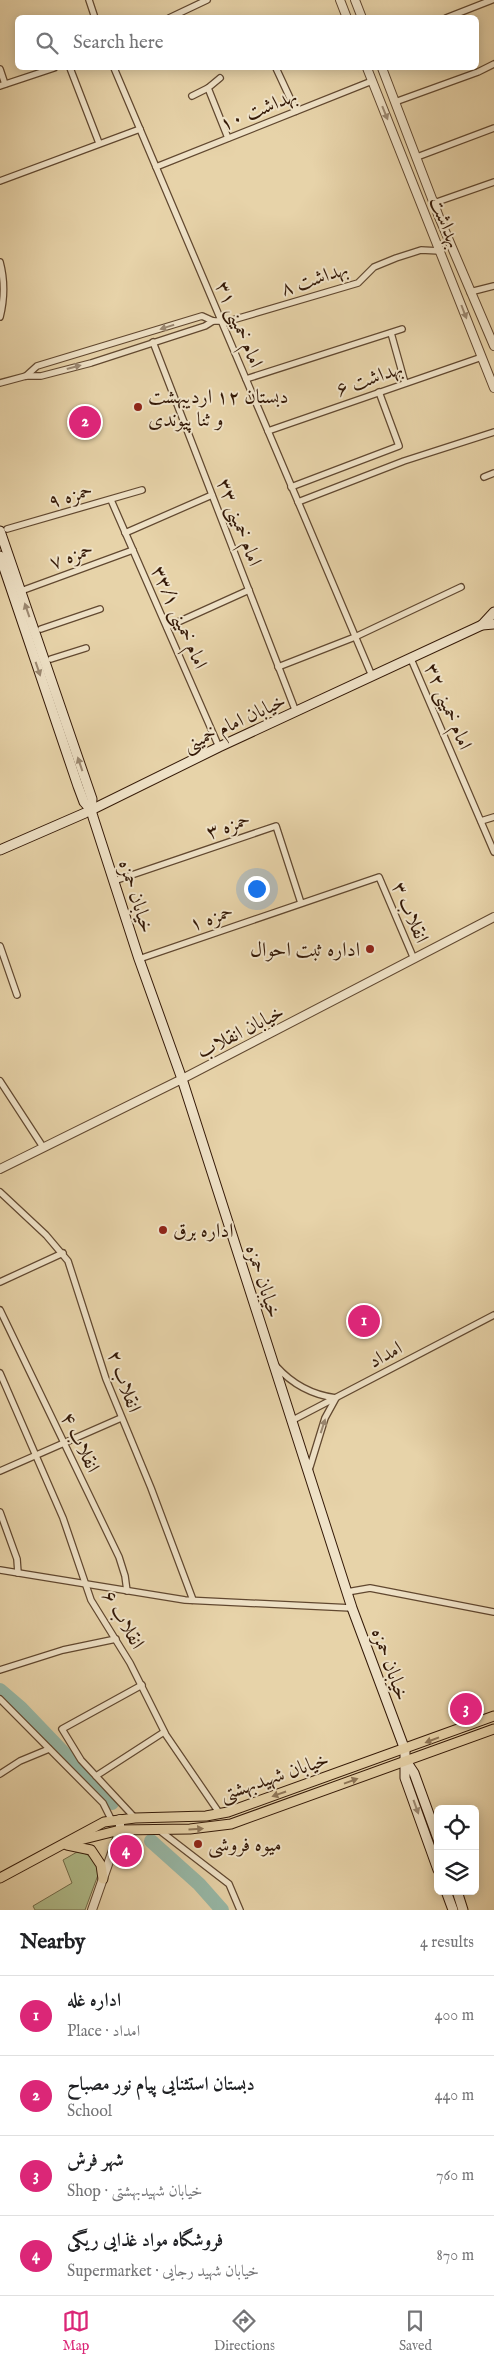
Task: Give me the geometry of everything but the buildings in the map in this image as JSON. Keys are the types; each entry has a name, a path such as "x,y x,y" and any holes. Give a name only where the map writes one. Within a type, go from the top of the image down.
{"main road":[{"name":"خیابان حمزه","path":"2,534 91,794 91,810 139,959 182,1080 346,1592 405,1750 405,1778 434,1859"},
{"name":"خیابان حمزه","path":"0,556 78,786 84,802 91,810"},
{"path":"482,625 494,612"},
{"path":"482,625 494,624"},
{"name":"خیابان امام خمینی","path":"0,850 91,810 219,747 482,625"},
{"name":"خیابان شهیدبهشتی","path":"0,1878 104,1822 135,1818 220,1814 405,1750 494,1716"},
{"name":"خیابان شهیدبهشتی","path":"62,1844 120,1830 212,1828 231,1824 494,1729"},
{"name":"خیابان حمزه","path":"406,1760 414,1773 434,1828"},
{"path":"62,1844 91,1850 101,1865 103,1879"},
{"path":"447,1895 453,1910"},
{"path":"458,1895 463,1910"}],"street":[{"path":"89,0 94,15"},
{"path":"182,15 207,0"},
{"path":"340,0 346,15"},
{"path":"355,0 361,15"},
{"path":"454,15 492,0"},
{"path":"395,102 478,72 494,64"},
{"path":"0,68 3,85 48,70"},
{"path":"71,70 99,143"},
{"name":"امام خمینی ۳۱","path":"115,70 372,676"},
{"path":"277,70 296,111"},
{"name":"بهداشت","path":"368,70 494,388"},
{"name":"بهداشت","path":"383,70 434,203 494,346"},
{"path":"192,96 208,88 220,78"},
{"name":"بهداشت ۱۰","path":"156,167 372,81"},
{"path":"208,88 228,138"},
{"path":"0,181 140,128"},
{"path":"417,157 494,128"},
{"path":"434,203 494,182"},
{"name":"بهداشت ۸","path":"26,376 37,366 192,318 202,316 213,321 221,321 358,283 374,267 421,250 440,251"},
{"path":"0,262 5,280 4,302 0,316"},
{"path":"457,292 494,286"},
{"path":"0,383 26,376 41,376 205,326 213,321"},
{"path":"246,380 402,329"},
{"path":"391,333 405,383"},
{"name":"امام خمینی ۳۳","path":"153,342 296,712"},
{"name":"بهداشت ۶","path":"268,431 482,357"},
{"path":"291,487 399,446 379,392"},
{"path":"298,502 404,461 494,432"},
{"path":"484,477 494,474"},
{"name":"حمزه ۹","path":"2,534 142,490"},
{"path":"125,533 212,495"},
{"name":"امام خمینی ۳۳/۱","path":"111,500 219,747"},
{"name":"حمزه ۷","path":"21,591 133,550"},
{"path":"278,667 355,636 462,587"},
{"path":"166,627 249,590"},
{"path":"41,629 100,609"},
{"path":"51,659 86,648"},
{"name":"امام خمینی ۳۲","path":"411,659 494,852"},
{"path":"481,821 494,817"},
{"name":"حمزه ۳","path":"114,881 276,826 301,903"},
{"name":"حمزه ۱","path":"139,959 379,877"},
{"name":"انقلاب ۳","path":"379,877 414,959"},
{"name":"خیابان انقلاب","path":"0,1169 182,1080 494,917"},
{"path":"0,946 17,994"},
{"path":"0,1081 43,1147"},
{"name":"انقلاب ۲","path":"0,1192 25,1214 63,1253 68,1261 121,1418 148,1480 193,1600"},
{"path":"0,1282 63,1253"},
{"name":"انقلاب ۴","path":"0,1310 119,1557 126,1576 127,1591"},
{"name":"امداد","path":"291,1421 494,1315"},
{"path":"271,1362 292,1381 311,1392 336,1398 325,1418 308,1472"},
{"name":"انقلاب ۶","path":"0,1373 64,1518 88,1585 91,1600 142,1685 164,1732 220,1814"},
{"path":"0,1471 121,1418"},
{"path":"0,1512 17,1559 18,1573"},
{"path":"0,1570 193,1600 352,1608"},
{"path":"346,1592 370,1588 494,1612"},
{"path":"0,1670 63,1650 116,1640"},
{"path":"135,1818 81,1760 62,1729 142,1685"},
{"path":"0,1699 103,1804 116,1820 120,1830 92,1910"},
{"path":"96,1776 164,1732"},
{"path":"0,1774 20,1761 49,1749"},
{"path":"158,1829 229,1884 240,1910"}],"green space":[{"path":"77,1852 87,1855 99,1867 98,1875 85,1910 35,1910 33,1906 72,1883 63,1860"}],"waterway":[{"path":"0,1690 21,1708 112,1803"},
{"path":"151,1841 199,1884 222,1910"}],"place":[{"name":"دبستان ۱۲ اردیبهشت و ثنا پیوندی","path":"138,407"},
{"name":"دبستان استثنایی پیام نور مصباح","path":"85,422"},
{"name":"اداره ثبت احوال","path":"370,949"},
{"name":"اداره برق","path":"163,1230"},
{"name":"اداره غله","path":"364,1321"},
{"name":"شهر فرش","path":"466,1709"},
{"name":"میوه فروشی","path":"198,1844"},
{"name":"فروشگاه مواد غذایی ریگی","path":"126,1851"}]}
